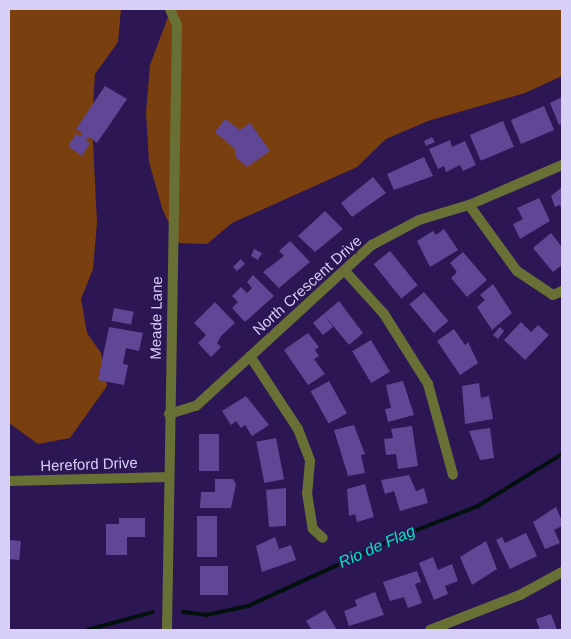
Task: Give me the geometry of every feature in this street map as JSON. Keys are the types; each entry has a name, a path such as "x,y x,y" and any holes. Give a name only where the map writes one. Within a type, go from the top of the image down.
{"street":[{"name":"Meade Lane","path":"167,630 169,414 177,25 170,9"},
{"name":"North Crescent Drive","path":"169,414 196,406 372,245 419,220 469,205 562,165"},
{"path":"469,205 517,271 553,295 562,291"},
{"path":"345,271 384,314 428,384 453,475"},
{"path":"250,356 298,429 310,461 307,493 313,529 323,538"},
{"name":"Hereford Drive","path":"9,481 169,477"},
{"path":"430,630 520,595 562,572"}],"shaded area":[{"path":"9,9 121,9 118,42 95,74 92,121 97,223 93,269 81,299 87,333 101,353 107,386 70,438 38,444 9,423"},
{"path":"171,9 562,9 562,76 525,93 428,121 386,139 357,167 232,223 207,244 179,243 163,211 149,162 146,112 150,65"}],"building":[{"path":"105,86 127,99 97,143 89,137 86,141 90,143 82,156 68,146 76,134 80,136 82,133 76,129"},
{"path":"562,97 562,124 559,125 550,103"},
{"path":"544,106 554,130 521,144 511,120"},
{"path":"225,119 240,130 250,123 270,151 247,167 236,157 235,149 215,132"},
{"path":"503,121 514,147 481,161 470,135"},
{"path":"432,137 435,142 426,146 424,141"},
{"path":"450,140 452,147 465,141 476,165 463,171 460,165 446,172 444,166 438,169 429,149"},
{"path":"424,157 433,176 394,190 387,174"},
{"path":"373,177 386,193 352,217 341,203"},
{"path":"562,187 562,210 560,205 555,207 551,196"},
{"path":"539,198 550,221 520,239 513,224 523,219 517,208"},
{"path":"325,211 343,229 315,252 298,236"},
{"path":"444,229 458,250 430,267 417,241 433,231 436,235"},
{"path":"551,233 562,247 562,265 553,272 533,248"},
{"path":"290,241 310,262 279,288 263,272 284,256 279,251"},
{"path":"254,249 262,253 258,260 251,256"},
{"path":"390,251 418,285 401,298 374,264"},
{"path":"463,252 487,280 467,297 451,278 457,272 450,263"},
{"path":"241,259 245,264 237,271 233,267"},
{"path":"253,275 274,296 245,322 232,308 238,302 232,296 241,287 247,293 252,288 247,282"},
{"path":"493,284 512,313 492,330 477,307 485,300 480,295"},
{"path":"424,292 448,321 434,333 409,304"},
{"path":"339,301 363,333 349,345 325,316 333,327 323,335 313,323"},
{"path":"215,302 235,323 221,336 217,343 221,347 211,357 198,343 206,335 194,323"},
{"path":"114,308 134,312 131,325 112,321"},
{"path":"521,322 531,332 538,325 549,335 525,360 504,340"},
{"path":"109,327 143,333 139,351 126,348 123,364 128,365 124,385 98,380"},
{"path":"500,327 504,331 498,339 493,335"},
{"path":"454,329 465,345 468,342 478,363 460,375 437,341"},
{"path":"308,333 319,347 315,350 319,356 314,359 325,374 308,385 284,350"},
{"path":"371,340 390,372 371,383 352,351"},
{"path":"329,381 347,413 329,424 311,391"},
{"path":"403,381 414,415 388,422 385,409 391,408 386,385"},
{"path":"479,383 481,398 489,396 493,419 465,424 462,386"},
{"path":"246,396 269,425 252,436 245,425 241,428 236,421 231,425 222,411"},
{"path":"354,425 365,454 361,455 365,473 348,476 334,430"},
{"path":"412,426 418,466 398,469 396,454 386,455 384,439 393,438 391,429"},
{"path":"490,428 494,458 480,460 469,431"},
{"path":"199,434 219,434 219,471 199,471"},
{"path":"276,438 284,479 264,483 256,442"},
{"path":"409,475 416,491 424,488 428,503 400,511 394,491 385,494 381,480"},
{"path":"215,479 233,479 236,484 231,508 200,508 201,492 215,492"},
{"path":"365,484 374,517 357,522 355,514 349,516 347,489"},
{"path":"286,488 286,526 269,527 266,490"},
{"path":"556,507 562,521 562,526 554,530 560,543 545,549 533,522"},
{"path":"197,516 217,516 217,557 197,557"},
{"path":"119,518 145,518 145,537 127,537 127,555 106,555 106,524 119,524"},
{"path":"526,533 537,556 510,569 496,540 502,537 505,543"},
{"path":"275,537 279,549 291,545 296,560 262,572 256,546"},
{"path":"9,540 21,541 19,560 9,559"},
{"path":"486,541 497,569 472,585 460,557"},
{"path":"433,557 438,570 452,564 458,581 445,586 448,594 434,600 419,563"},
{"path":"200,566 228,566 228,595 200,595"},
{"path":"417,571 421,582 415,584 422,603 408,608 404,597 390,601 383,582"},
{"path":"375,592 384,615 349,626 344,611 357,606 355,600"},
{"path":"325,610 337,630 312,630 306,621"},
{"path":"551,614 557,630 540,630 536,619"}],"waterway":[{"name":"Rio de Flag","path":"183,612 206,615 248,606 399,537 478,506 562,454"},
{"name":"Rio de Flag","path":"87,630 153,612"}]}
